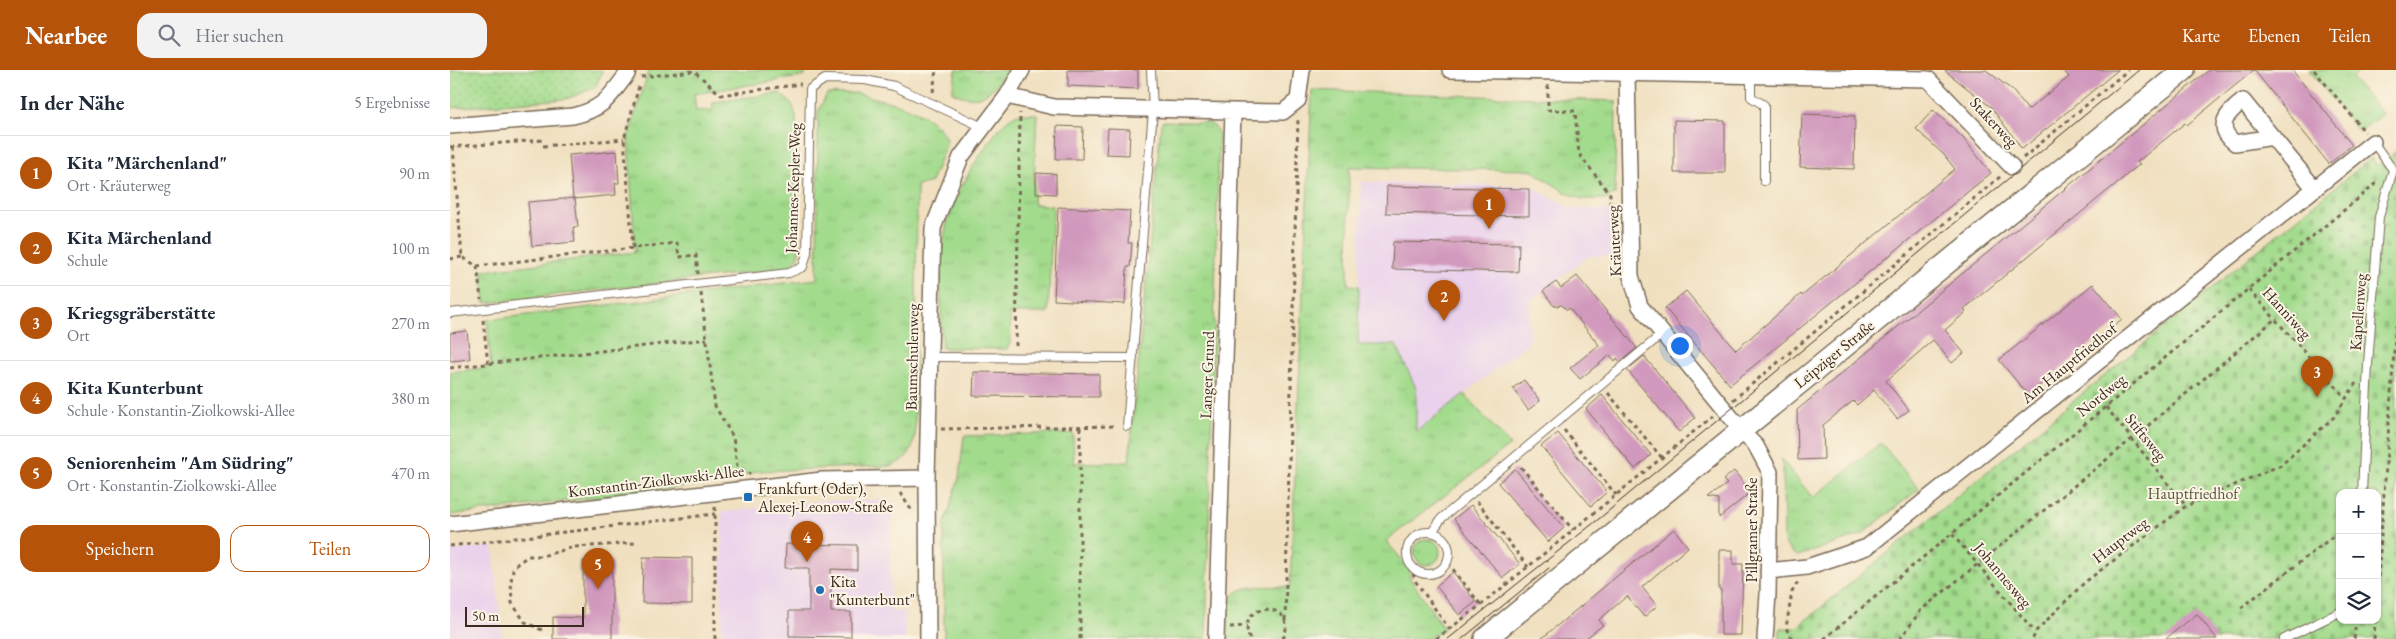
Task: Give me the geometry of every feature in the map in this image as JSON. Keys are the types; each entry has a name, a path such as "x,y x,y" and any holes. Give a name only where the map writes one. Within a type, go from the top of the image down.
{"street":[{"path":"450,126 573,116 592,112 607,100 628,70"},
{"name":"Baumschulenweg","path":"928,639 927,478 933,228 961,157 984,128 1014,98 1022,70"},
{"path":"1014,98 1054,108 1283,112 1298,100 1302,70"},
{"name":"Stakerweg","path":"1450,70 1627,73 1699,72 1751,75 1901,74 1928,79 2012,167"},
{"name":"Leipziger Straße","path":"1485,639 2184,70"},
{"name":"Kräuterweg","path":"1627,73 1631,276 1640,306 1742,429"},
{"name":"Langer Grund","path":"1216,639 1233,112"},
{"path":"2273,137 2315,189"},
{"name":"Am Hauptfriedhof","path":"1768,571 1807,567 1867,547 2373,142"},
{"name":"Pillgramer Straße","path":"1742,429 1756,446 1770,472 1765,639"},
{"name":"Konstantin-Ziolkowski-Allee","path":"450,524 754,486 822,480 927,478"}],"lane":[{"path":"1127,426 1153,110 1151,70"},
{"path":"1751,75 1751,97 1764,105 1764,181"},
{"path":"810,89 825,79 866,80 894,86 984,128"},
{"name":"Johannes-Kepler-Weg","path":"450,313 789,273 803,267 807,253 810,89"},
{"path":"2373,142 2393,170"},
{"name":"Kapellenweg","path":"2362,489 2368,364 2379,218 2393,170"},
{"path":"1432,532 1442,518 1662,334"},
{"path":"930,357 1133,358"},
{"path":"1432,532 1439,534 1447,545 1448,563 1441,570 1421,574 1410,566 1406,554 1410,541 1419,533 1432,532"},
{"path":"2284,639 2336,614"}],"path":[{"path":"931,102 936,70"},
{"path":"1436,639 1482,605 1724,408 2128,70"},
{"path":"2314,70 2373,142"},
{"path":"633,248 624,139 641,77 694,71 721,95 799,83 810,89"},
{"path":"1549,72 1548,110 1576,111 1579,154 1610,194 1610,204"},
{"path":"1014,98 1016,358"},
{"path":"1283,639 1287,626 1285,620 1298,100"},
{"path":"543,146 624,139"},
{"path":"462,258 452,147 543,140"},
{"name":"Nordweg","path":"1824,639 2393,170"},
{"path":"450,184 456,184"},
{"path":"450,259 462,258 478,266 677,243 678,257 696,255 715,406 733,437 737,466 754,476 754,486"},
{"path":"478,266 488,364"},
{"name":"Hanniweg","path":"2249,290 2346,398"},
{"path":"1900,639 1921,610 2132,439 2275,319"},
{"path":"2378,579 2396,323"},
{"path":"450,368 707,339"},
{"name":"Hauptweg","path":"2032,639 2035,632 2085,582 2186,506 2281,464 2334,417 2368,364"},
{"path":"1602,385 1662,458"},
{"name":"Stiftsweg","path":"2106,407 2186,506"},
{"path":"1558,422 1616,495"},
{"path":"928,429 1127,426"},
{"path":"1080,427 1080,639"},
{"path":"1514,458 1572,530"},
{"path":"899,491 914,515"},
{"path":"1472,494 1528,567"},
{"path":"715,503 715,639"},
{"path":"450,546 715,514"},
{"path":"2241,608 2336,533"},
{"name":"Johannesweg","path":"1952,534 2035,632"},
{"path":"542,630 525,622 512,603 511,581 513,570 517,564 528,556 542,556 574,548 636,543"},
{"path":"1448,563 1482,605"},
{"path":"1410,566 1416,582 1450,630"},
{"path":"1792,592 1786,628 1792,639"},
{"path":"1250,639 1247,626 1249,620 1258,611 1270,609 1276,611 1285,620"},
{"path":"2354,639 2356,624"},
{"path":"2374,639 2375,624"}],"shaded area":[{"path":"1361,182 1531,186 1569,208 1606,210 1612,215 1611,256 1589,256 1529,301 1529,342 1416,433 1416,388 1358,345"},
{"path":"892,500 890,611 905,612 905,639 722,639 722,512 820,501"},
{"path":"493,546 502,639 450,639 450,551"}],"green space":[{"path":"450,70 602,70 602,72 595,88 566,99 450,108"},
{"path":"649,70 805,70 805,76 694,94 696,111 713,110 713,102 780,93 792,104 796,116 799,256 789,268 485,303 482,271 635,252 628,137"},
{"path":"956,70 1007,70 990,90 978,97 971,98 952,92"},
{"path":"2309,70 2362,70 2352,78 2382,114 2359,132"},
{"path":"1312,90 1616,101 1615,194 1607,199 1582,199 1567,193 1531,170 1349,167 1348,285 1359,286 1358,345 1396,345 1416,388 1416,432 1464,394 1510,445 1386,541 1409,568 1410,578 1444,629 1428,639 1228,639 1228,616 1233,596 1246,588 1264,586 1290,587"},
{"path":"856,93 895,103 921,114 932,121 941,131 947,142 931,182 917,186 915,435 911,451 908,455 891,466 757,471 732,481 450,515 450,372 491,367 487,320 817,279 818,112 827,94"},
{"path":"1018,114 1037,114 1033,204 1053,206 1048,313 1010,313 1011,342 1007,349 942,348 941,260 944,234 948,221 958,194 978,158 1000,128"},
{"path":"1163,121 1211,123 1219,133 1206,639 944,639 944,526 959,478 964,436 1073,433 1074,463 1129,462 1161,124"},
{"name":"Hauptfriedhof","path":"2396,151 2396,639 1780,639 1780,628 1796,628 2371,158 2378,166"},
{"path":"1881,443 1919,489 1861,535 1798,556 1791,552 1784,539 1783,470 1781,459 1813,498"},
{"path":"1427,539 1436,543 1440,552 1436,561 1427,565 1418,561 1414,552 1418,543"}],"building":[{"path":"1068,70 1138,70 1138,89 1068,86"},
{"path":"1944,70 1986,70 2012,90 2028,110 2069,77 2063,70 2118,70 2022,149 1991,107"},
{"path":"2209,70 2254,70 2187,125 2185,123 2137,162 2140,164 1964,309 1966,312 1945,330 1964,353 1952,363 1933,340 1886,381 1909,410 1897,419 1874,390 1857,405 1853,401 1823,425 1824,459 1798,460 1797,410"},
{"path":"2254,70 2292,70 2352,145 2329,164"},
{"path":"1933,110 1963,138 1991,173 1730,385 1665,308 1686,291 1736,350 1801,294 1802,296 1955,169 1944,155 1916,129"},
{"path":"1802,114 1855,116 1854,169 1800,167"},
{"path":"1674,120 1725,121 1725,173 1674,173"},
{"path":"1057,126 1083,127 1082,159 1056,159"},
{"path":"1108,128 1130,129 1129,155 1106,154"},
{"path":"617,151 619,183 615,183 616,195 573,199 569,155"},
{"path":"1036,173 1056,174 1056,194 1036,193"},
{"path":"1387,186 1529,189 1529,216 1386,213"},
{"path":"575,198 578,227 573,227 575,242 532,246 528,202"},
{"path":"1058,207 1130,211 1128,243 1132,243 1130,267 1127,267 1125,304 1054,300"},
{"path":"1393,242 1519,244 1518,272 1392,269"},
{"path":"1577,276 1637,348 1620,362 1617,358 1615,361 1610,355 1580,379 1570,368 1599,345 1569,308 1567,310 1562,305 1554,306 1543,291 1556,282 1561,288"},
{"path":"2093,284 2122,319 2028,395 1999,360"},
{"path":"467,331 470,359 450,361 450,333"},
{"path":"1644,356 1695,418 1679,432 1627,370"},
{"path":"974,372 1099,374 1099,397 973,396"},
{"path":"1524,380 1540,401 1528,410 1513,388"},
{"path":"1602,395 1651,455 1635,469 1586,409"},
{"path":"1558,433 1607,492 1591,506 1541,446"},
{"path":"1515,469 1564,528 1548,542 1498,483"},
{"path":"1734,471 1751,492 1719,518 1719,500 1708,498 1727,484 1723,480"},
{"path":"1471,505 1520,564 1503,578 1454,519"},
{"path":"1674,529 1688,547 1642,587 1657,606 1644,617 1627,596 1599,620 1603,625 1585,639 1541,639"},
{"name":"Kita \"Kunterbunt\"","path":"786,544 857,545 857,570 831,569 831,612 851,612 851,637 789,636 789,611 809,611 809,568 785,568"},
{"path":"1719,550 1733,550 1733,564 1743,564 1741,635 1721,635"},
{"path":"643,557 692,558 692,604 642,603"},
{"path":"583,561 612,561 612,639 553,639 553,617 583,618"},
{"path":"1453,572 1476,602 1459,615 1436,586"},
{"path":"2197,614 2217,639 2165,639"}],"tram line":[{"path":"1448,639 1600,518 2139,70"},
{"path":"1462,639 1549,568"}],"place":[{"name":"Kita \"Märchenland\"","path":"1489,229"},
{"name":"Kita Märchenland","path":"1444,321"},
{"name":"Kriegsgräberstätte","path":"2317,397"},
{"name":"Frankfurt (Oder), Alexej-Leonow-Straße","path":"748,497"},
{"name":"Kita Kunterbunt","path":"807,562"},
{"name":"Seniorenheim \"Am Südring\"","path":"598,589"},
{"name":"Kita \"Kunterbunt\"","path":"820,590"}]}
